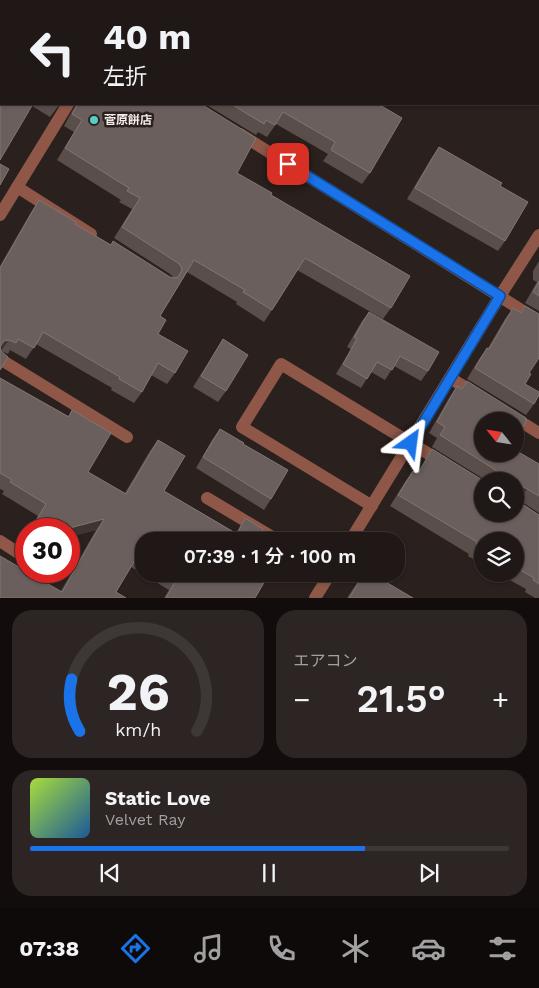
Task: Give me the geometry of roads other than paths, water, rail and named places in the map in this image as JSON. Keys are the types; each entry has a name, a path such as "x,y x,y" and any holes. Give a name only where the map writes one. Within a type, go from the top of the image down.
{"street":[{"path":"0,215 67,105"},
{"path":"232,130 539,321"},
{"path":"17,187 100,240"},
{"path":"356,532 539,235"},
{"path":"0,359 127,437"},
{"path":"372,506 242,427 280,364 451,467"},
{"path":"450,378 539,433"},
{"path":"207,498 264,532"},
{"path":"0,541 15,551"},
{"path":"315,598 325,582"}],"place":[{"name":"菅原餅店","path":"94,120"}]}
